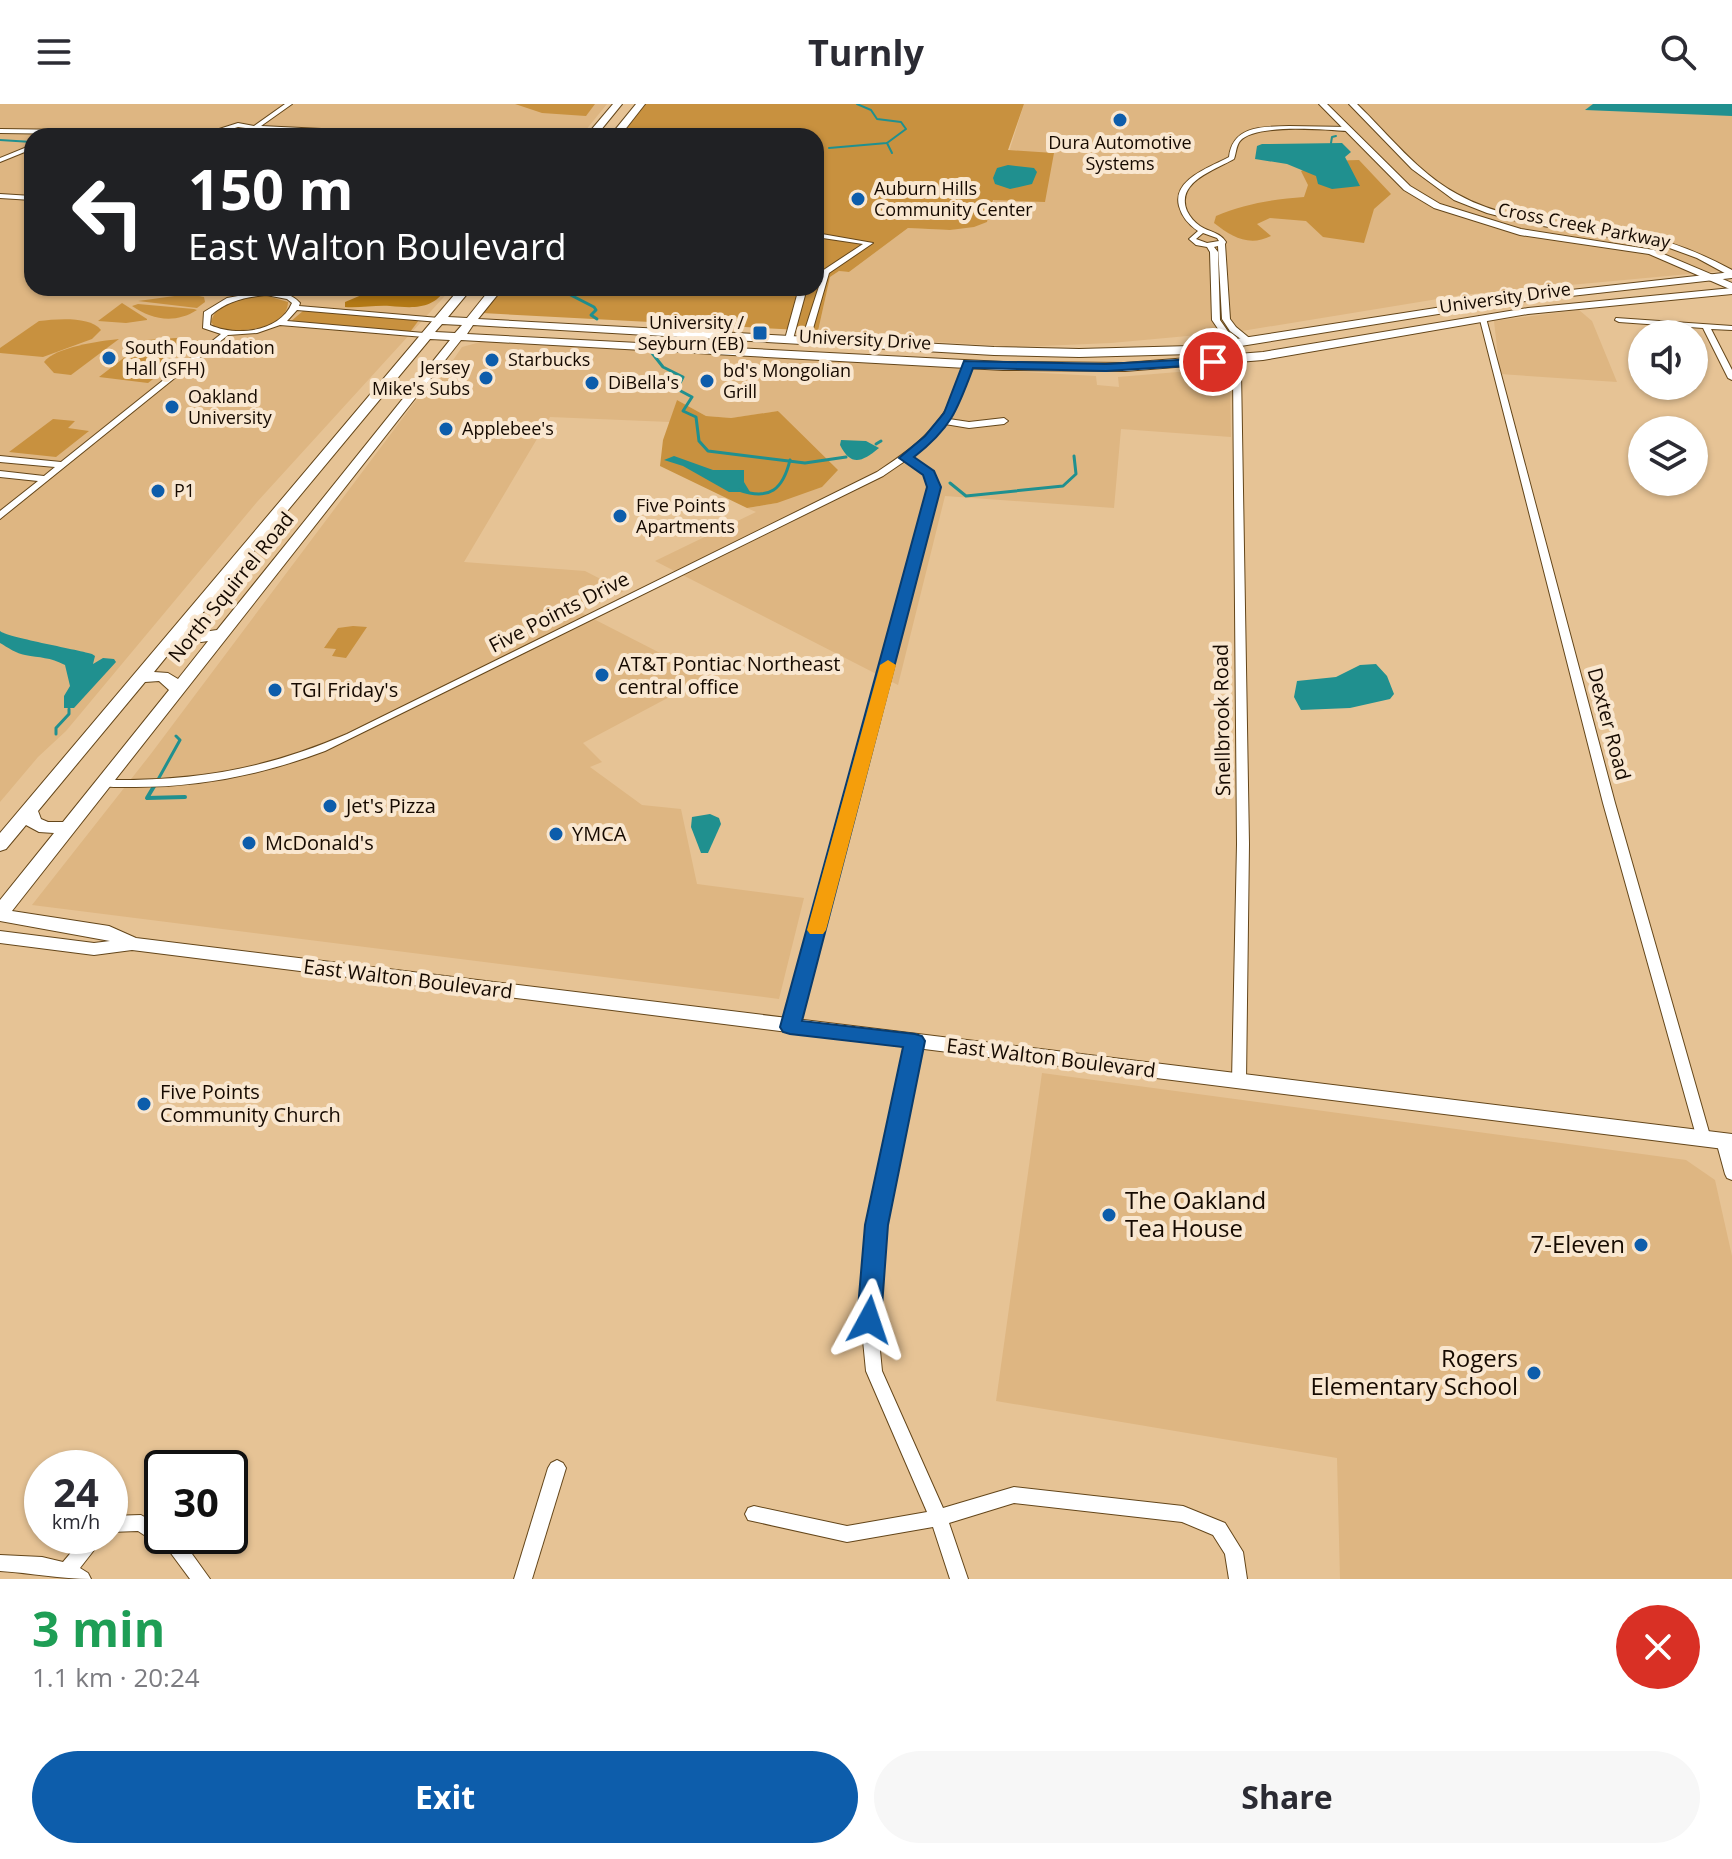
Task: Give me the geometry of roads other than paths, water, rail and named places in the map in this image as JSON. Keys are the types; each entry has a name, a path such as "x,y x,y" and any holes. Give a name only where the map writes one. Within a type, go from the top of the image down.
{"main road":[{"path":"598,128 618,104"},
{"path":"621,128 641,104"},
{"path":"610,114 630,117"},
{"name":"University Drive","path":"439,320 936,348 1127,352 1181,350 1436,310 1732,275"},
{"path":"1602,304 1616,299 1690,290 1673,282"},
{"path":"1528,311 1519,305 1609,294 1625,287"},
{"name":"University Drive","path":"424,335 1003,366 1147,366 1232,360 1528,311 1732,289"},
{"name":"North Squirrel Road","path":"0,845 459,296"},
{"name":"North Squirrel Road","path":"0,914 490,296"},
{"path":"456,300 463,305 483,305"},
{"path":"1340,343 1371,333 1444,319 1445,315 1436,310"},
{"path":"1307,349 1289,345 1289,341 1358,328 1380,320"},
{"path":"576,342 570,335 594,329"},
{"path":"685,348 684,344 689,339 784,339"},
{"path":"705,349 732,346 793,349 800,348 806,339"},
{"path":"833,356 834,351 841,347 936,348"},
{"path":"1066,368 1088,363 1174,361 1186,357 1181,350"},
{"path":"1003,366 997,363 999,357 1092,357 1127,352"},
{"path":"342,434 352,441 376,441"},
{"path":"321,459 342,459 354,468"},
{"path":"183,625 184,630 193,636 223,634"},
{"path":"140,677 168,678 177,685 177,691"},
{"path":"29,810 33,822 39,826 68,827"},
{"name":"East Walton Boulevard","path":"0,914 109,932 132,944"},
{"name":"East Walton Boulevard","path":"0,937 94,949 132,944 1720,1141"}],"street":[{"path":"256,127 289,104"},
{"path":"1326,104 1341,115 1366,117"},
{"name":"Cross Creek Parkway","path":"1326,104 1344,126 1412,191 1437,206 1544,236 1651,252 1712,277 1732,289"},
{"name":"Cross Creek Parkway","path":"1353,104 1422,171 1456,197 1542,224 1636,237 1685,249 1732,275"},
{"path":"216,128 268,116"},
{"path":"238,125 269,128"},
{"path":"1249,341 1226,319 1221,243 1224,239 1201,232 1181,206 1185,187 1204,172 1232,158 1236,141 1257,130 1369,126 1387,144 1400,149"},
{"path":"0,131 24,132"},
{"path":"1366,148 1377,153 1393,168 1422,171"},
{"path":"0,160 24,150"},
{"path":"1412,191 1435,191 1480,210 1494,211"},
{"path":"0,196 24,198"},
{"path":"1201,232 1193,240 1209,245 1221,243"},
{"path":"824,236 870,243 824,277"},
{"path":"1544,236 1632,245 1640,241 1636,237"},
{"path":"1209,245 1214,252 1216,320 1232,343"},
{"path":"243,296 211,310 204,318 206,326 225,334 247,333 279,323 296,308 294,300 288,296"},
{"path":"784,339 796,317 801,296"},
{"path":"806,339 817,296"},
{"name":"University Drive","path":"296,308 439,320"},
{"path":"796,317 813,318"},
{"name":"Dexter Road","path":"1482,318 1609,803 1732,1174"},
{"path":"1619,320 1628,321"},
{"name":"University Drive","path":"279,323 424,335"},
{"path":"1708,326 1732,328"},
{"path":"1708,330 1732,378"},
{"path":"0,516 225,334"},
{"name":"Snellbrook Road","path":"1232,360 1237,372 1243,844 1239,1081"},
{"name":"Five Points Drive","path":"104,783 187,783 265,769 335,744 854,488 906,458 945,421 957,400 968,364"},
{"path":"945,421 969,425 1004,421"},
{"path":"790,1027 934,487 930,473 906,458"},
{"path":"0,459 62,465"},
{"path":"0,474 46,479"},
{"path":"915,1041 877,1225 869,1320 874,1371 938,1518 959,1579"},
{"path":"523,1579 557,1468"},
{"path":"754,1514 847,1534 938,1518 1014,1495 1183,1514 1219,1529 1234,1552 1238,1579"},
{"path":"128,1523 141,1523 176,1546 201,1579"},
{"path":"0,1563 74,1575 86,1554"}],"water":[{"path":"1593,104 1732,104 1732,116 1585,110"},
{"path":"1342,143 1351,152 1345,157 1360,186 1332,189 1318,184 1316,176 1287,164 1255,159 1257,146 1262,144"},
{"path":"1008,165 1034,168 1037,172 1032,184 1010,189 995,184 993,178 997,168"},
{"path":"841,440 866,441 879,448 857,460 844,452"},
{"path":"674,456 713,470 744,470 744,482 750,492 729,492 683,466 664,460"},
{"path":"0,631 92,654 95,656 93,664 103,658 116,662 74,708 64,708 64,696 70,686 65,665 12,650 0,643"},
{"path":"1376,664 1387,676 1394,694 1390,699 1350,708 1301,710 1294,697 1297,681 1336,677 1360,665"},
{"path":"710,814 719,818 721,824 708,853 701,853 691,827 692,817"}],"waterway":[{"path":"857,104 871,110 877,119 901,122 906,129 887,143"},
{"path":"1331,143 1332,137 1336,136"},
{"path":"0,140 24,142"},
{"path":"829,148 887,143"},
{"path":"887,143 892,153"},
{"path":"573,296 594,307 596,310 591,315 597,319"},
{"path":"652,353 663,367 683,377 677,389 692,397 683,411 696,417 699,441 708,451 790,461"},
{"path":"876,444 881,441"},
{"path":"950,483 966,496 1063,486 1076,474 1074,456"},
{"path":"790,461 805,463 846,457"},
{"path":"739,490 759,494 774,490 790,461"},
{"path":"56,734 56,728 69,714 69,709"},
{"path":"155,785 180,740 176,736"},
{"path":"156,783 147,798 185,797"}],"place":[{"name":"Dura Automotive Systems","path":"1120,120"},
{"name":"Auburn Hills Community Center","path":"858,199"},
{"name":"University / Seyburn (EB)","path":"760,333"},
{"name":"South Foundation Hall (SFH)","path":"109,358"},
{"name":"Starbucks","path":"492,360"},
{"name":"Jersey Mike's Subs","path":"486,378"},
{"name":"bd's Mongolian Grill","path":"707,381"},
{"name":"DiBella's","path":"592,383"},
{"name":"Oakland University","path":"172,407"},
{"name":"Applebee's","path":"446,429"},
{"name":"P1","path":"158,491"},
{"name":"Five Points Apartments","path":"620,516"},
{"name":"AT&T Pontiac Northeast central office","path":"602,675"},
{"name":"TGI Friday's","path":"275,690"},
{"name":"Jet's Pizza","path":"330,806"},
{"name":"YMCA","path":"556,834"},
{"name":"McDonald's","path":"249,843"},
{"name":"Five Points Community Church","path":"144,1104"},
{"name":"The Oakland Tea House","path":"1109,1215"},
{"name":"7-Eleven","path":"1641,1245"},
{"name":"Rogers Elementary School","path":"1534,1373"}]}
